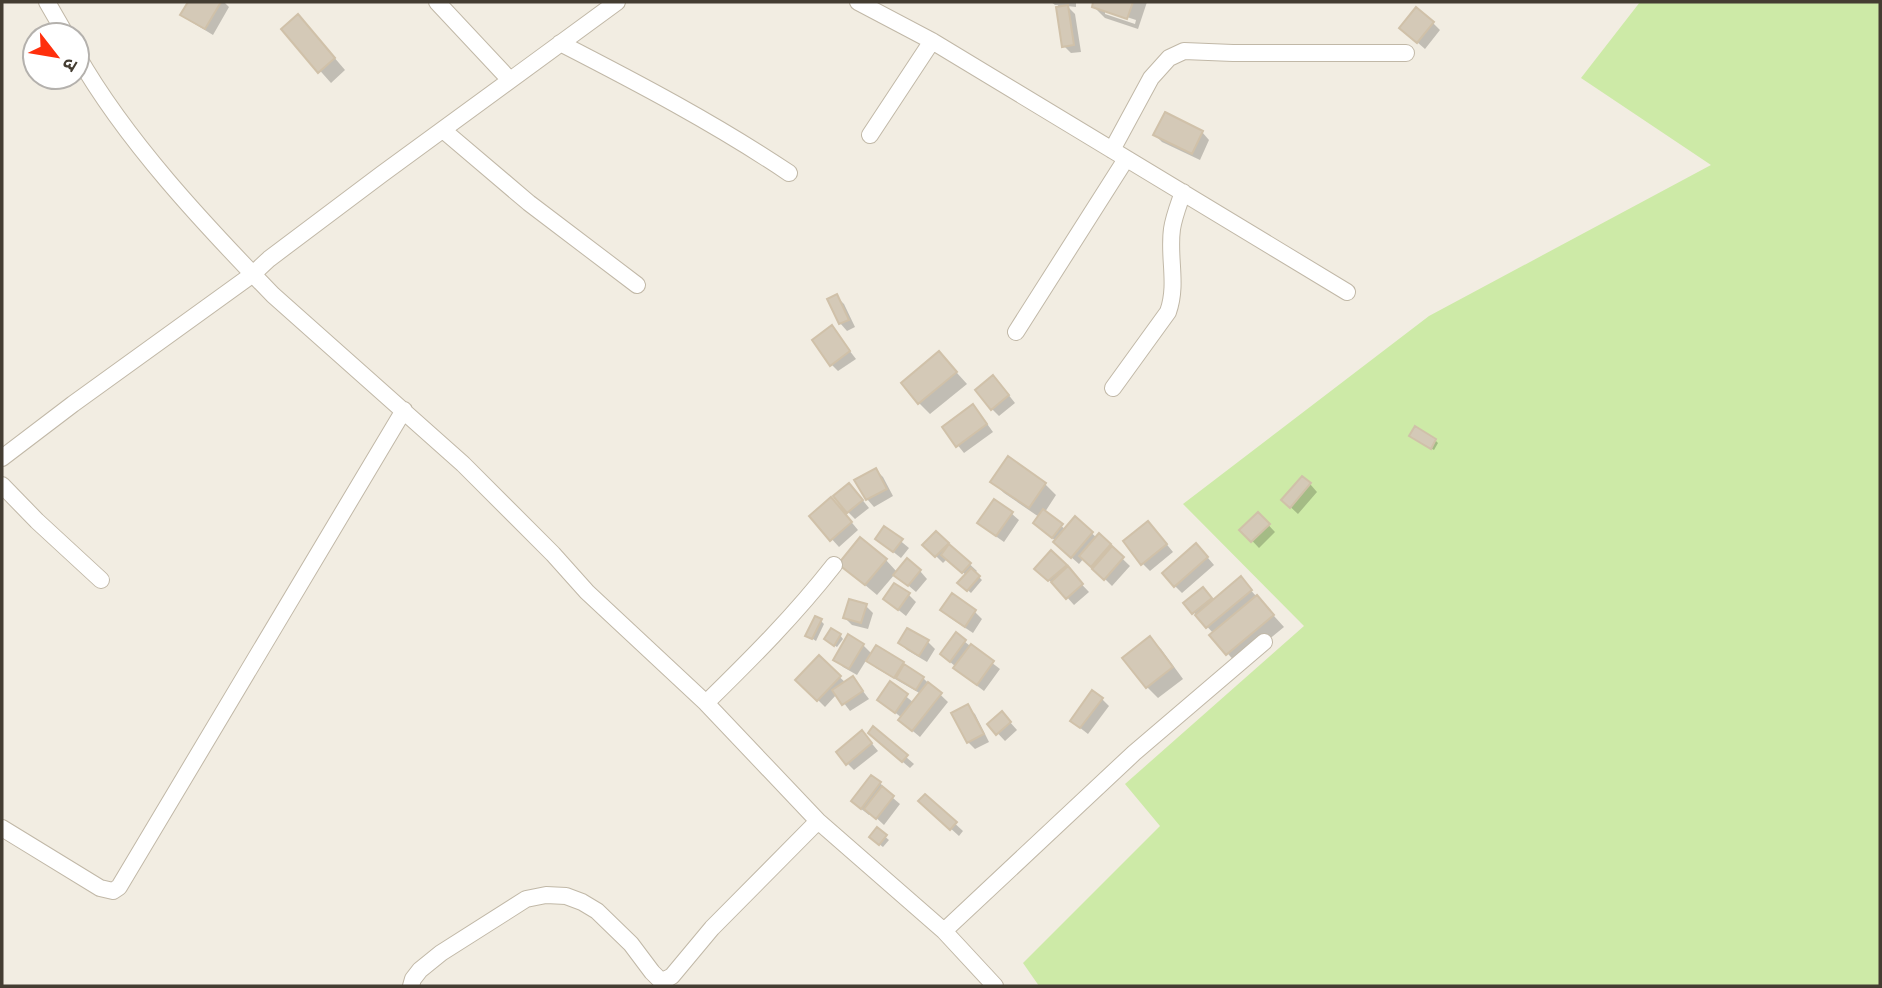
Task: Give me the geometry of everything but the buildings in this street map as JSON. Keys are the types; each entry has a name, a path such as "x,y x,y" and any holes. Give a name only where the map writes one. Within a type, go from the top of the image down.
{"street":[{"path":"47,2 58,21"},
{"path":"437,2 510,80"},
{"path":"2,458 617,2"},
{"path":"858,2 932,41 1347,292"},
{"path":"870,135 932,41"},
{"path":"560,43 698,117 789,173"},
{"path":"1016,332 1119,155 1152,78 1169,58 1184,51 1406,53"},
{"path":"91,76 118,117 158,168 253,274 463,464 587,592 706,704 818,821 944,931 995,986"},
{"path":"443,130 529,203 637,285"},
{"path":"1113,388 1168,312 1172,302 1172,230 1183,192"},
{"path":"2,828 100,888 113,891 119,887 404,410"},
{"path":"2,485 101,580"},
{"path":"706,704 782,627 834,565"},
{"path":"944,931 1133,753 1264,642"},
{"path":"411,986 420,970 440,953 526,900 546,895 566,896 597,911 631,944 652,972 659,979 665,980 672,976 712,928 818,821"}],"green space":[{"path":"1640,2 1880,2 1880,986 1039,986 1023,963 1160,826 1125,784 1304,626 1183,504 1429,316 1711,165 1581,78"}]}
